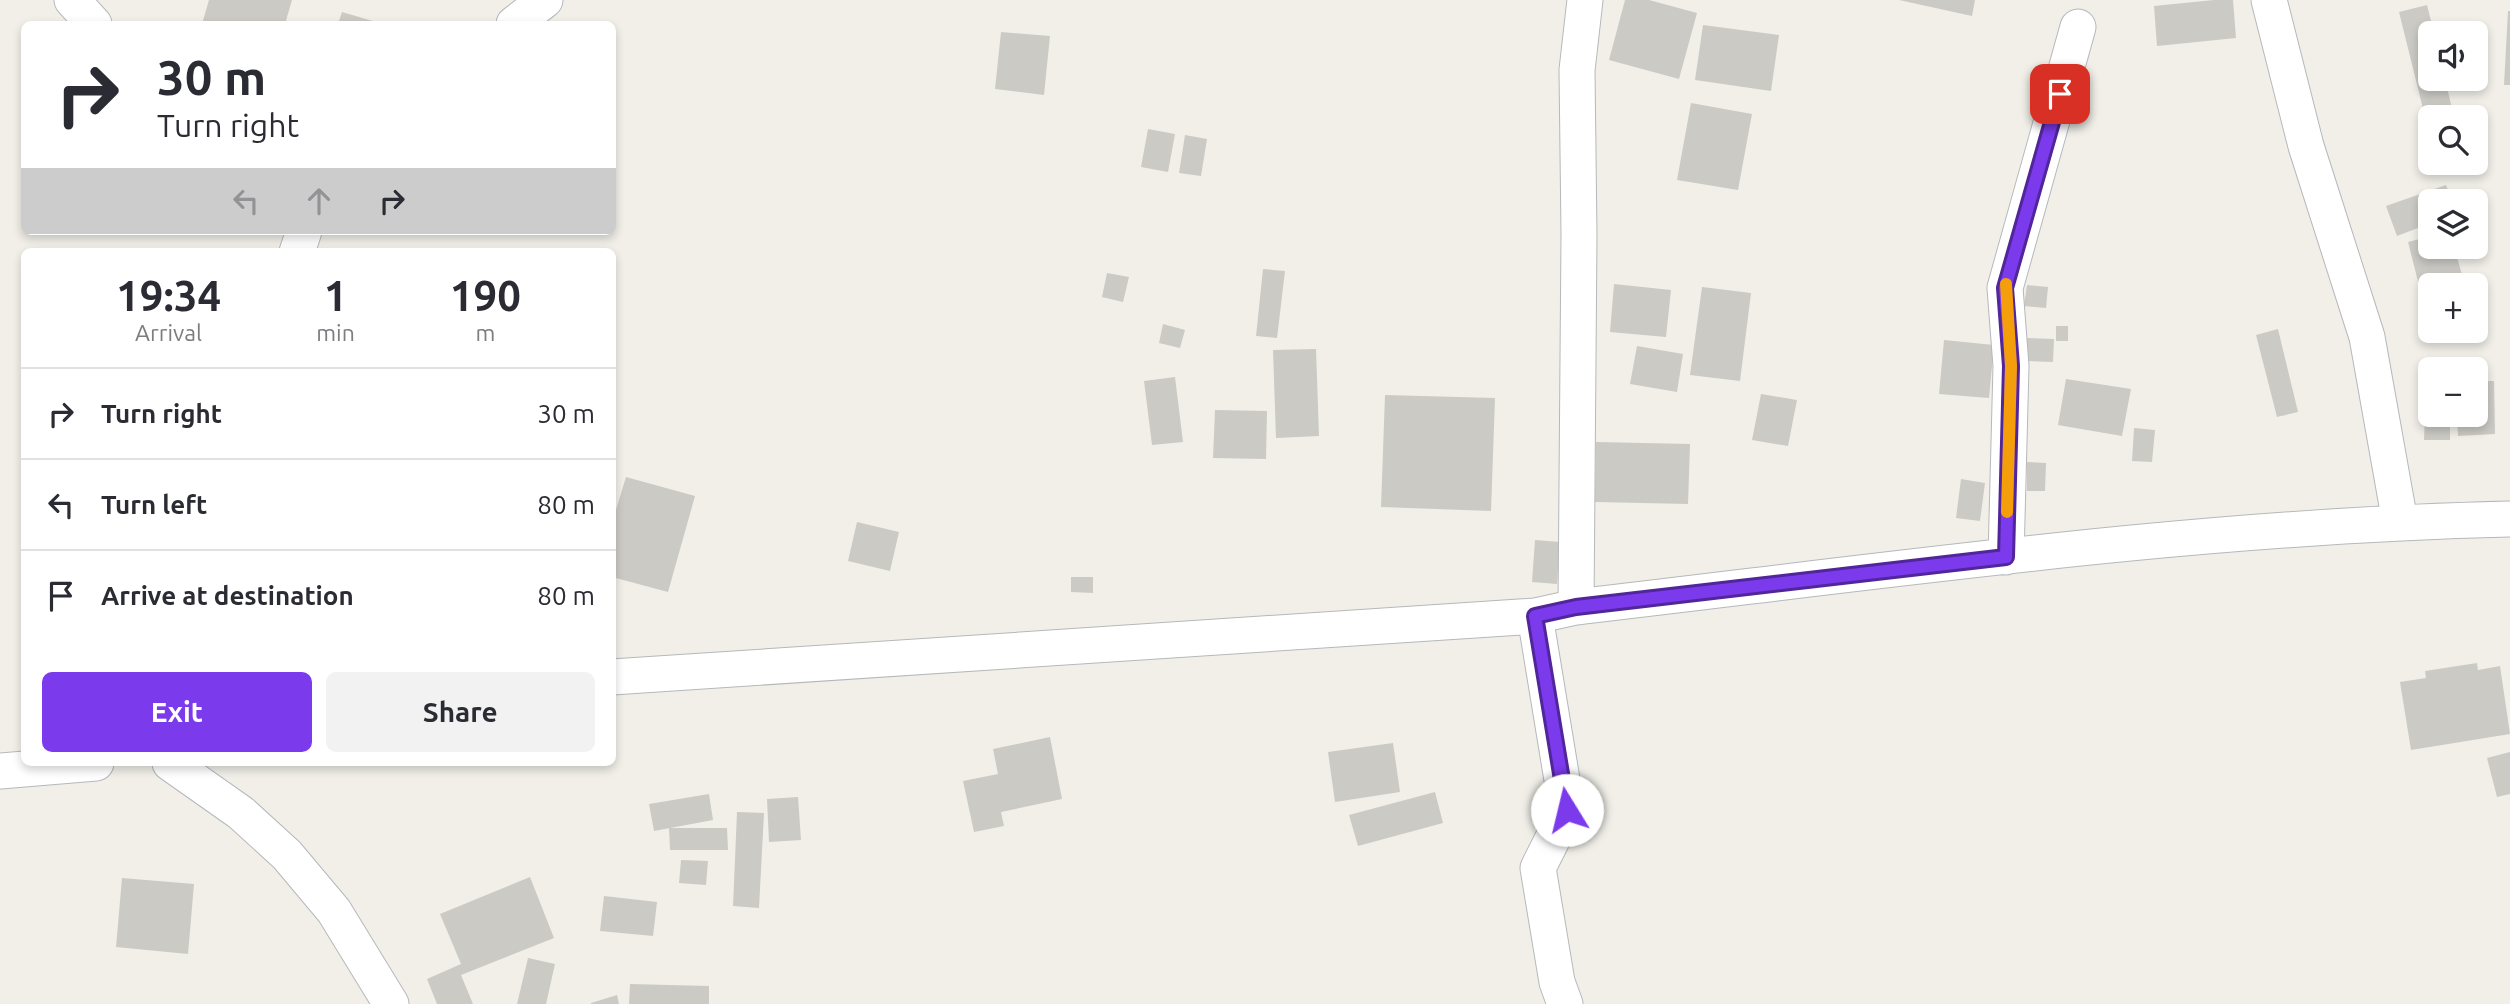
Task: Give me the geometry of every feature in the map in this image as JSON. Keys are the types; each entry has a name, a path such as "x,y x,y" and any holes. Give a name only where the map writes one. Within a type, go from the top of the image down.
{"street":[{"path":"72,0 91,21"},
{"path":"518,21 545,0"},
{"path":"1576,607 1577,70 1586,0"},
{"path":"2269,0 2306,146 2367,337 2399,522"},
{"path":"2006,557 2011,366 2005,288 2078,27"},
{"path":"616,677 1535,616 1576,607 2006,557 2399,522 2510,519"},
{"path":"1535,616 1567,810 1538,868 1558,982 1565,1004"},
{"path":"0,771 60,766"},
{"path":"177,766 241,813 287,855 334,911 391,1004"}],"building":[{"path":"209,0 292,0 286,21 203,21"},
{"path":"1625,0 1649,0 1697,13 1679,79 1609,60"},
{"path":"1899,0 1975,0 1972,16"},
{"path":"2233,0 2236,38 2157,46 2154,6"},
{"path":"2427,5 2431,21 2418,21 2418,89 2399,12"},
{"path":"2508,11 2510,85 2504,85"},
{"path":"342,12 373,21 339,21"},
{"path":"1703,25 1779,35 1771,91 1695,80"},
{"path":"1001,32 1050,36 1044,95 995,89"},
{"path":"2419,91 2448,91 2451,105 2422,105"},
{"path":"1691,103 1752,114 1738,190 1677,180"},
{"path":"1148,129 1175,134 1168,172 1141,167"},
{"path":"1185,135 1207,139 1201,176 1179,173"},
{"path":"2418,195 2418,228 2397,236 2386,206"},
{"path":"2418,239 2418,259 2457,259 2462,273 2418,273 2418,281 2408,242"},
{"path":"1263,269 1285,271 1277,338 1256,336"},
{"path":"1107,273 1129,277 1123,302 1102,297"},
{"path":"1614,284 1671,290 1666,337 1610,332"},
{"path":"2027,285 2048,287 2046,308 2024,306"},
{"path":"1702,287 1751,293 1740,381 1690,375"},
{"path":"1163,324 1185,330 1180,348 1159,343"},
{"path":"2056,326 2068,326 2068,341 2056,341"},
{"path":"2278,329 2298,412 2277,417 2256,335"},
{"path":"2027,338 2054,339 2053,362 2026,361"},
{"path":"1944,340 1994,345 1989,398 1939,394"},
{"path":"1637,346 1683,354 1677,392 1630,384"},
{"path":"1316,349 1319,436 1276,438 1273,350"},
{"path":"1175,377 1183,442 1152,445 1144,381"},
{"path":"2066,379 2131,389 2122,436 2058,425"},
{"path":"2488,381 2494,381 2495,434 2458,436 2458,427 2488,427"},
{"path":"1761,394 1797,400 1788,446 1752,440"},
{"path":"1385,395 1495,398 1491,511 1381,507"},
{"path":"1215,410 1267,411 1266,459 1213,458"},
{"path":"2424,427 2450,427 2450,440 2424,440"},
{"path":"2134,428 2155,430 2152,462 2132,461"},
{"path":"1596,442 1690,444 1688,504 1595,502"},
{"path":"2027,462 2046,463 2045,491 2027,491"},
{"path":"626,477 695,496 668,592 616,578 616,510"},
{"path":"1961,479 1985,483 1980,521 1956,518"},
{"path":"857,522 899,532 890,571 848,561"},
{"path":"1535,540 1560,542 1557,584 1532,582"},
{"path":"1071,577 1093,577 1093,593 1071,592"},
{"path":"2477,663 2478,670 2500,666 2510,734 2411,750 2400,682 2426,678 2425,671"},
{"path":"1050,737 1062,799 1001,812 1004,826 974,832 963,781 998,774 993,749"},
{"path":"1393,743 1400,792 1335,802 1328,752"},
{"path":"2510,752 2510,794 2497,797 2487,758"},
{"path":"1435,792 1443,823 1358,846 1349,815"},
{"path":"709,794 713,820 654,831 649,804"},
{"path":"798,797 801,840 769,842 767,799"},
{"path":"737,812 764,813 759,908 733,906"},
{"path":"669,828 727,828 728,850 670,850"},
{"path":"681,860 708,861 706,885 679,883"},
{"path":"530,877 554,938 461,975 473,1004 437,1004 427,979 461,964 440,914"},
{"path":"122,878 194,884 188,954 116,947"},
{"path":"604,896 657,902 653,936 600,931"},
{"path":"528,958 555,964 546,1004 517,1004"},
{"path":"630,984 709,986 709,1004 629,1004"},
{"path":"617,995 619,1004 591,1004 591,1003"}],"slow traffic":[{"path":"2006,284 2011,366 2007,512"}],"route":[{"path":"1567,810 1535,616 1576,607 2006,557 2011,366 2005,288 2060,94"}]}
